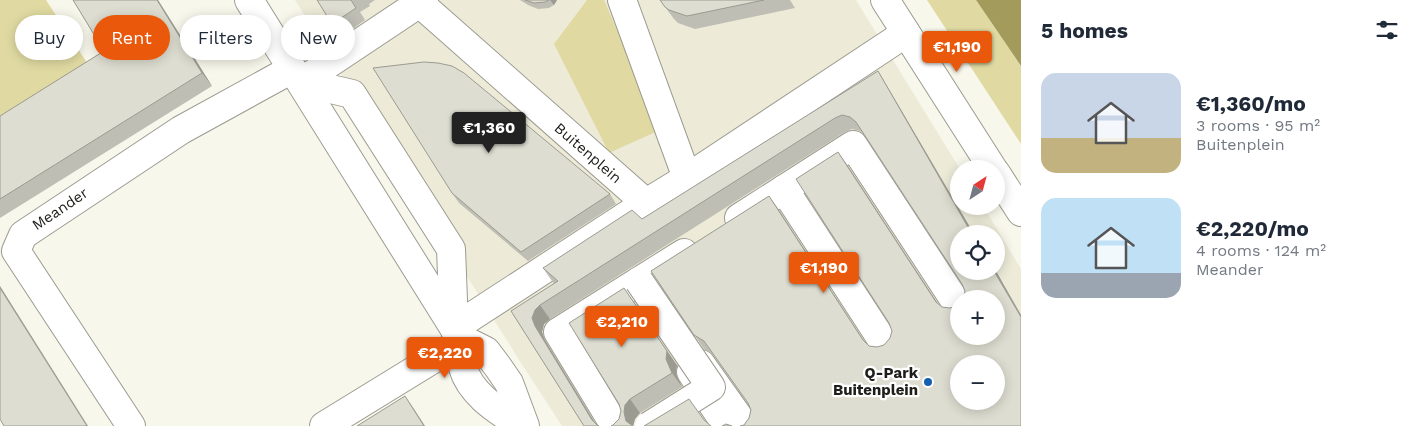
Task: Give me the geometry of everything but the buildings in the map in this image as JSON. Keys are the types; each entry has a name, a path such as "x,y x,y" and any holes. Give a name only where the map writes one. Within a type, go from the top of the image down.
{"street":[{"path":"249,0 459,334 486,351 509,383 525,426"},
{"path":"622,0 687,178"},
{"path":"885,0 987,160"},
{"name":"Buitenplein","path":"297,76 419,1 646,203"},
{"path":"324,426 646,203 687,178 906,33"},
{"path":"297,76 352,94 451,249 462,367 472,385 484,400 521,426"},
{"name":"Meander","path":"131,426 16,251 23,235 181,130 297,76"},
{"path":"615,426 558,332 853,145 950,292"},
{"path":"1005,187 1021,212"},
{"path":"784,189 886,346"},
{"path":"639,281 737,426"},
{"path":"727,426 662,329 673,323 745,426"},
{"path":"650,426 711,387"}],"shaded area":[{"path":"0,0 46,0 56,15 15,15 15,60 83,60 83,57 95,75 0,140"},
{"path":"295,0 856,0 954,160 950,160 950,215 988,215 994,225 950,225 950,280 1005,280 1005,242 1021,269 1021,426 562,426 332,60 355,60 355,15 304,15"},
{"path":"587,0 604,0 660,130 609,153 554,44"},
{"path":"927,0 976,0 1021,66 1021,144"},
{"path":"976,0 1021,0 1021,66"}],"place":[{"name":"Q-Park Buitenplein","path":"928,382"}]}
